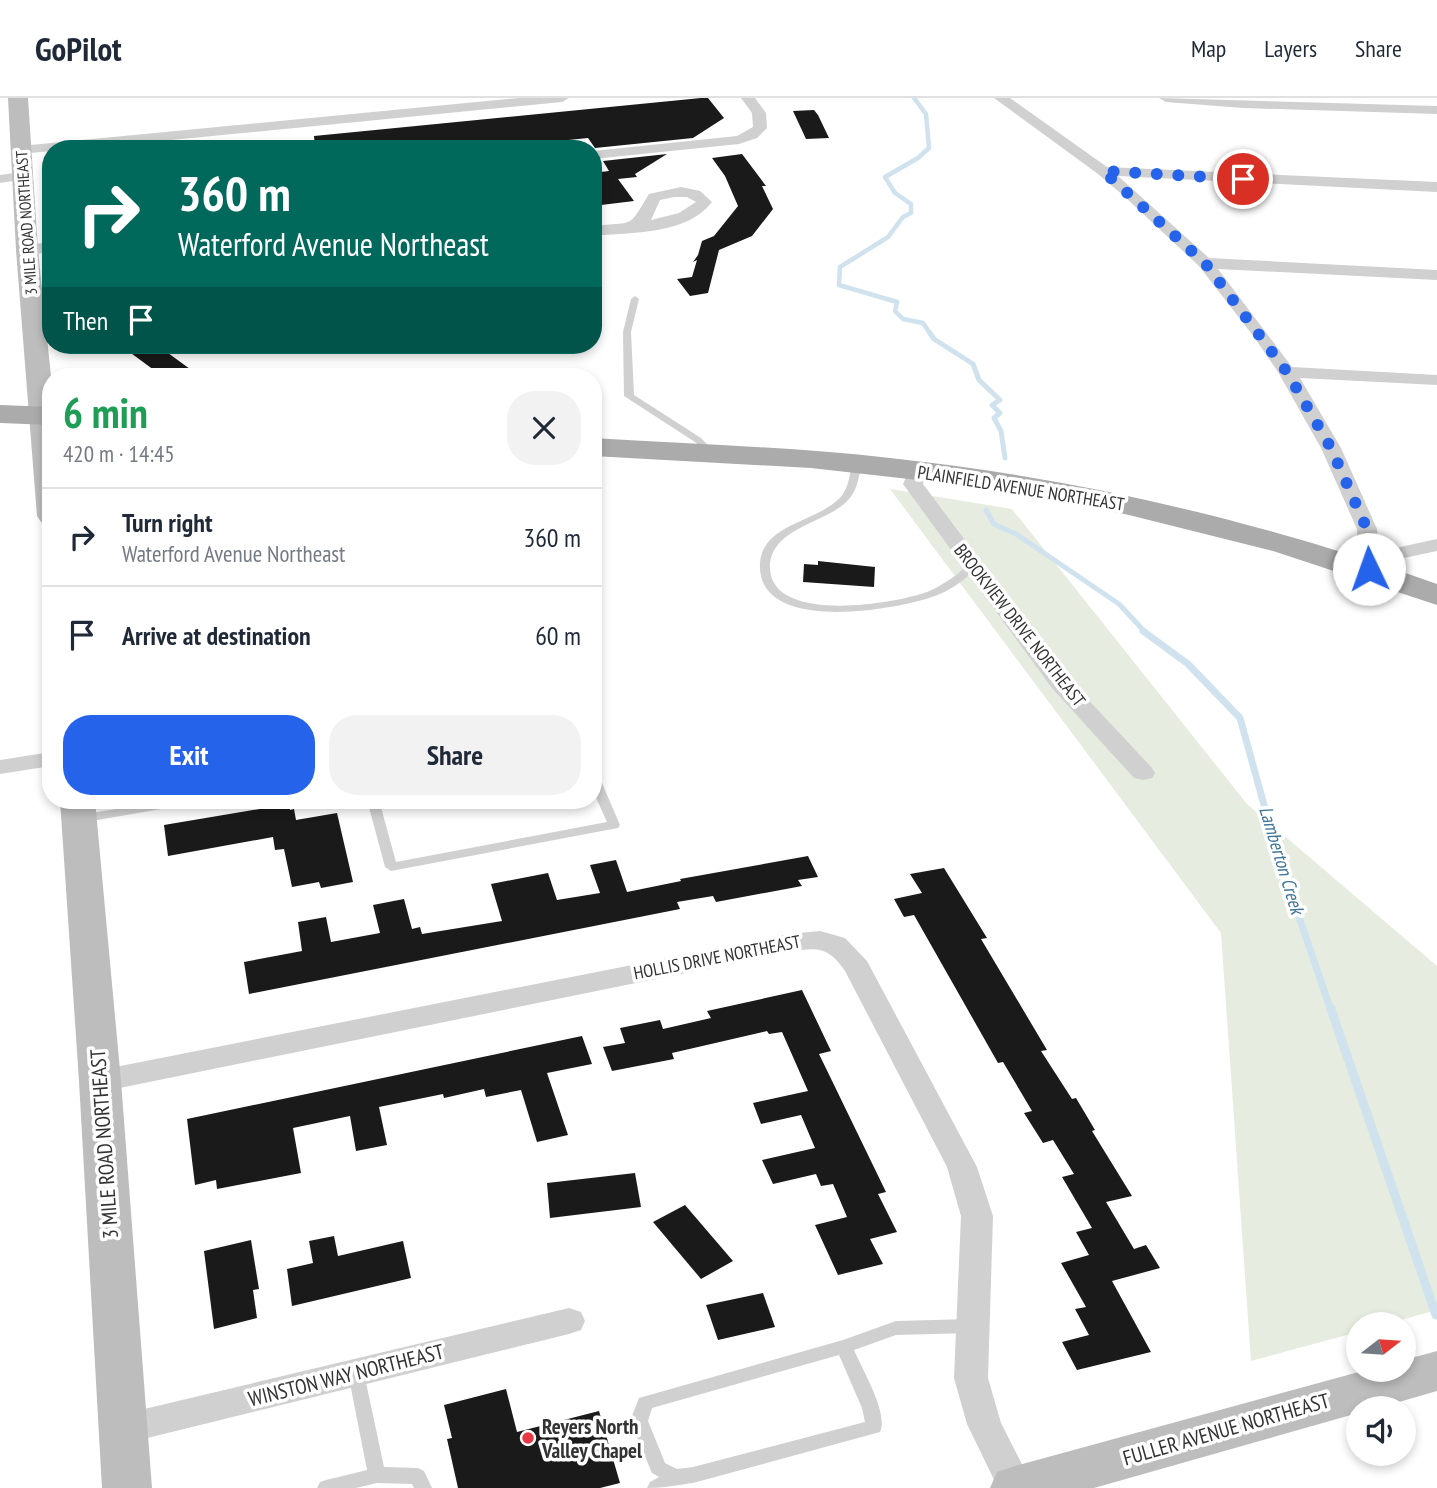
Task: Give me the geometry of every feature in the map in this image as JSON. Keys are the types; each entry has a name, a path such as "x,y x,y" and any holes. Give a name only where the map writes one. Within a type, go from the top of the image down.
{"main road":[{"name":"3 MILE ROAD NORTHEAST","path":"18,98 20,150 11,178 39,248 42,320"},
{"path":"0,414 42,416"},
{"name":"PLAINFIELD AVENUE NORTHEAST","path":"602,448 857,463 918,470 1120,503 1295,547 1369,569 1437,595"},
{"name":"3 MILE ROAD NORTHEAST","path":"78,809 100,1081 127,1488"},
{"name":"FULLER AVENUE NORTHEAST","path":"1015,1488 1437,1371"}],"street":[{"path":"124,140 562,98"},
{"path":"602,154 739,139 752,135 760,128 759,113 748,98"},
{"path":"1001,98 1103,171 1205,263 1287,372 1331,448 1367,529 1369,569 1398,553 1437,545"},
{"path":"1166,98 1437,110"},
{"path":"1353,98 1367,109"},
{"path":"20,150 42,148"},
{"path":"1103,171 1437,187"},
{"path":"602,229 637,225"},
{"path":"1205,263 1437,275"},
{"path":"1287,372 1437,380"},
{"name":"BROOKVIEW DRIVE NORTHEAST","path":"918,470 913,484 1059,683 1143,773"},
{"path":"0,767 42,760"},
{"name":"HOLLIS DRIVE NORTHEAST","path":"100,1081 775,945 825,938 847,951 962,1167 977,1216 971,1378 984,1424 1015,1488"},
{"name":"WINSTON WAY NORTHEAST","path":"123,1429 569,1321"}],"lane":[{"path":"635,299 627,332 629,396 698,440 712,454"},
{"path":"857,463 853,484 846,497 833,508 788,531 771,548 765,570 769,582 780,596 813,608 854,609 883,606 944,589 973,566"},
{"path":"375,809 391,867 614,825 602,797"},
{"path":"675,1477 658,1468 649,1450 639,1421 645,1403 844,1348 896,1328 971,1326"},
{"path":"656,1488 675,1477 693,1475 874,1427 871,1408 844,1348"},
{"path":"356,1373 377,1475"},
{"path":"326,1488 377,1475 418,1476 423,1488"}],"shaded area":[{"path":"890,489 1012,509 1247,804 1437,966 1437,1310 1416,1316 1416,1312 1346,1312 1346,1335 1251,1361 1221,933"}],"building":[{"path":"701,98 708,98 724,118 693,138 602,147 602,140 588,138 314,140 314,136"},
{"path":"814,110 829,138 806,139 793,111"},
{"path":"667,154 635,174 637,177 618,179 634,201 602,205 602,172 609,171 603,161"},
{"path":"742,154 766,186 762,186 773,209 752,236 719,250 708,293 690,296 677,279 692,277 697,260 693,262 702,241 714,236 738,206 725,176 712,158"},
{"path":"132,354 169,354 189,368 151,368"},
{"path":"818,561 875,567 874,587 803,582 804,564 818,565"},
{"path":"259,809 294,809 296,820 337,813 353,882 321,888 319,882 292,887 284,849 275,850 273,837 168,856 164,825"},
{"path":"808,856 818,877 798,880 802,886 716,902 713,896 677,902 680,909 249,994 244,962 302,951 298,922 326,917 331,942 380,933 373,905 404,899 412,929 420,927 422,934 502,921 491,884 548,873 557,900 600,893 590,865 616,860 627,892 681,881 680,879"},
{"path":"944,868 987,938 981,939 1047,1050 1041,1051 1072,1099 1076,1098 1095,1130 1092,1131 1132,1196 1106,1202 1134,1249 1146,1245 1160,1268 1112,1281 1151,1352 1077,1370 1062,1342 1089,1335 1075,1309 1086,1307 1061,1263 1089,1255 1076,1232 1092,1228 1062,1177 1074,1174 1053,1140 1043,1143 1024,1113 1032,1111 1003,1062 998,1063 914,915 904,917 894,899 922,893 910,874"},
{"path":"802,990 831,1051 819,1054 886,1192 878,1194 897,1232 870,1239 883,1264 838,1275 815,1225 847,1217 833,1184 821,1186 816,1174 773,1184 762,1160 815,1148 801,1115 761,1124 753,1103 808,1091 782,1032 769,1034 767,1031 672,1053 674,1059 612,1071 603,1047 625,1043 620,1028 660,1020 663,1029 711,1018 707,1011"},
{"path":"582,1036 592,1064 547,1073 568,1135 537,1142 521,1090 486,1097 484,1089 444,1098 443,1094 379,1107 387,1145 356,1151 350,1116 293,1128 301,1173 217,1189 216,1180 195,1185 187,1119"},
{"path":"635,1173 641,1207 550,1218 547,1183"},
{"path":"685,1205 733,1261 701,1279 653,1222"},
{"path":"334,1236 338,1256 403,1241 411,1278 292,1306 287,1269 313,1263 309,1241"},
{"path":"251,1240 259,1289 253,1290 257,1318 214,1329 204,1251"},
{"path":"763,1293 775,1327 718,1340 706,1305"},
{"name":"Reyers North Valley Chapel","path":"506,1389 517,1432 599,1411 620,1483 600,1488 458,1488 447,1439 452,1438 444,1405"}],"waterway":[{"name":"Lamberton Creek","path":"914,98 926,114 929,148 918,158 885,177 895,193 911,204 911,213 903,217 888,237 840,267 839,285 897,302 895,311 903,319 923,323 931,335"},
{"name":"Lamberton Creek","path":"930,333 934,339 973,364 979,380 1000,400 992,405 1000,413 994,418 1001,431 1005,458"},
{"name":"Lamberton Creek","path":"986,510 994,524 1016,534 1119,604 1146,633"},
{"name":"Lamberton Creek","path":"1143,631 1188,664 1240,718 1277,852 1331,1011"},
{"name":"Lamberton Creek","path":"1331,1009 1436,1315"}],"place":[{"name":"Reyers North Valley Chapel","path":"528,1438"}],"route":[{"path":"1243,179 1103,171 1205,263 1287,372 1331,448 1367,529 1369,569"}]}
